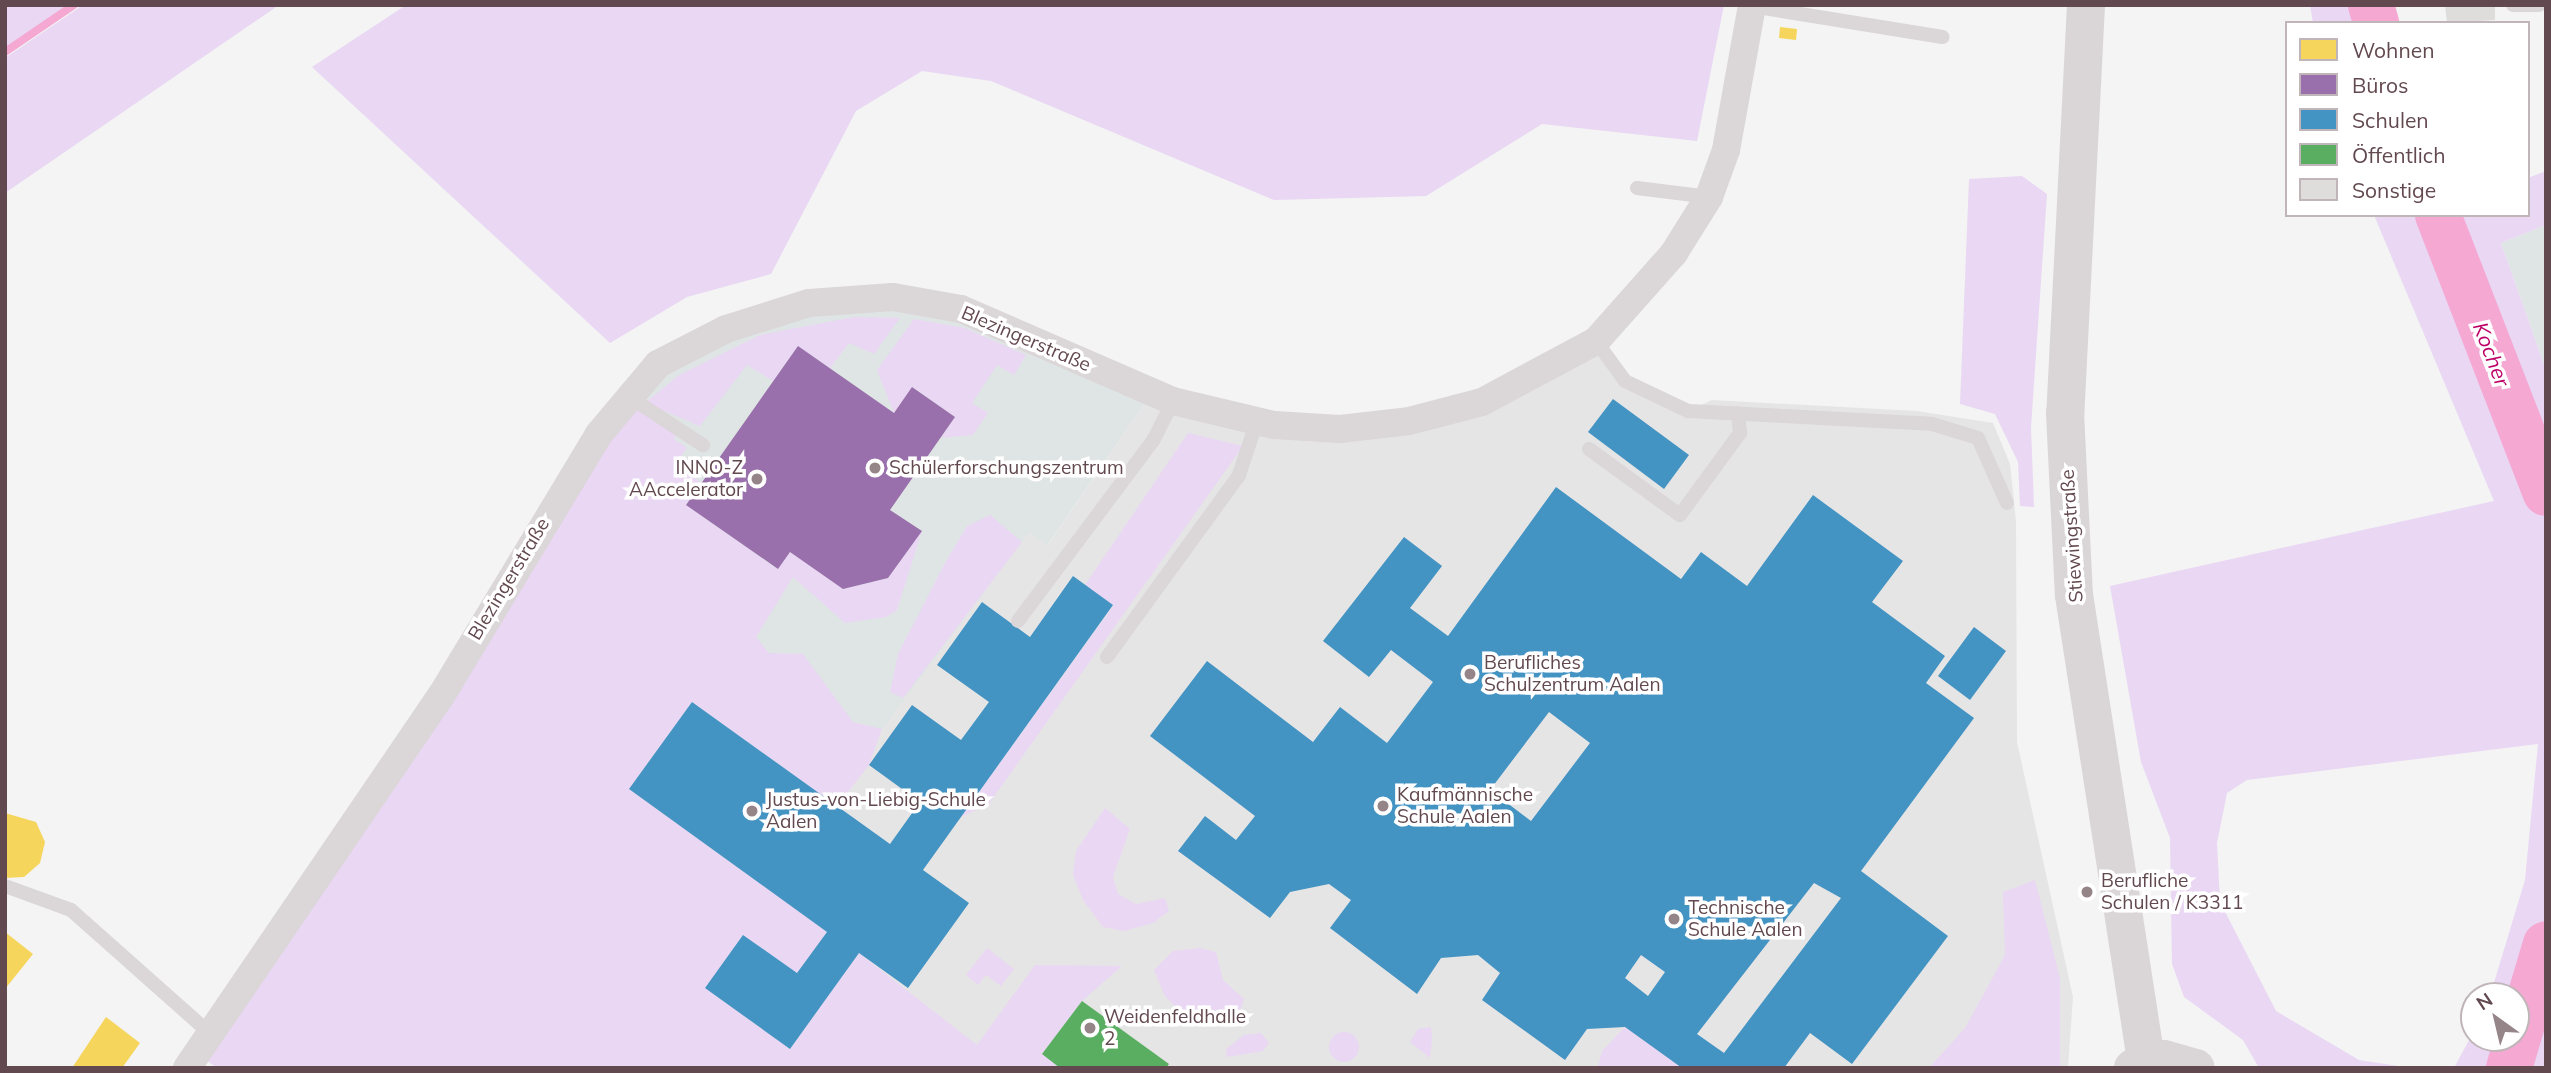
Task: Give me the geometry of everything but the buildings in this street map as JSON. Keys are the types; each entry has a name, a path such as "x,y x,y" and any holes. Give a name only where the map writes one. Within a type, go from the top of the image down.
{"main road":[{"name":"Stiewingstraße","path":"2086,5 2065,413 2074,595 2140,1065 2196,1068"}],"street":[{"name":"Blezingerstraße","path":"187,1068 213,1035 441,696 627,395 658,364 726,329 809,303 892,297 961,309 1173,401 1257,421 1340,429 1409,421 1500,396 1597,341 1642,295 1709,197 1726,150 1751,6"}],"lane":[{"path":"2512,5 2539,5"},
{"path":"1751,6 1943,37"},
{"path":"1637,188 1709,197"},
{"path":"1597,341 1625,381 1688,411 1932,424 1978,438 2007,503"},
{"path":"627,395 703,445"},
{"path":"1018,621 1154,439 1173,401"},
{"path":"1589,449 1680,515 1740,433 1738,412"},
{"path":"1107,657 1239,475 1257,421"},
{"path":"5,886 71,910 213,1035"}],"shaded area":[{"path":"5,5 69,5 5,49"},
{"path":"83,5 279,5 5,193 5,58"},
{"path":"406,5 1724,5 1697,141 1542,124 1426,196 1274,200 991,81 922,71 856,111 771,274 687,297 610,343 312,67"},
{"path":"2310,5 2384,5 2389,21 2313,21"},
{"path":"2546,171 2546,225 2501,243 2546,370 2546,1068 2454,1068 2463,1052 2530,1052 2530,982 2494,982 2525,880 2538,744 2247,780 2227,793 2217,843 2220,902 2276,1011 2359,1060 2411,1068 2259,1068 2243,1040 2184,997 2172,964 2170,838 2141,762 2110,586 2494,501 2375,217 2530,217 2530,177"},
{"path":"2022,176 2047,194 2031,427 2034,507 2020,506 2018,462 1995,414 1960,404 1969,179"},
{"path":"2546,225 2546,370 2501,243"},
{"path":"893,297 1152,393 1046,547 1029,533 842,784 605,604 638,405 658,364 726,329"},
{"path":"854,317 900,318 874,354 849,343 830,368 798,346 773,381 747,365 700,426 645,403 679,375 760,335"},
{"path":"914,319 965,328 1026,355 1014,375 997,365 972,403 988,413 973,435 941,438 955,417 913,387 894,413 877,370"},
{"name":"Berufliches Schulzentrum Aalen","path":"1593,341 1625,381 1688,411 1712,400 1917,411 1993,423 2010,464 2016,521 2017,742 2073,997 2068,1068 595,1068 515,595 842,784 1029,532 1047,546 1152,393 1257,421 1409,421"},
{"path":"638,405 680,430 674,439 687,448 675,463 701,483 686,505 777,569 790,552 843,589 888,578 922,531 897,610 886,617 845,623 793,577 756,637 769,653 803,654 853,722 882,729 869,765 837,806 692,702 629,789 827,932 797,973 743,935 705,988 790,1049 859,953 977,1045 1035,965 1122,966 1082,1001 1042,1054 1060,1068 217,1068 206,1060 443,716 573,487"},
{"path":"1188,433 1243,446 988,805 961,817 1113,606 1085,585"},
{"path":"990,515 1022,542 903,698 890,692 898,654 945,563 967,526"},
{"path":"1105,808 1130,829 1113,877 1118,894 1136,904 1165,898 1169,911 1153,923 1124,931 1103,927 1083,900 1073,875 1076,851"},
{"path":"2035,880 2060,978 2060,1068 1929,1068 1965,1028 2005,955 2003,892"},
{"path":"987,948 1014,969 1001,986 986,975 978,985 966,975"},
{"path":"1200,948 1216,952 1223,980 1244,999 1240,1012 1221,1023 1192,1023 1165,996 1154,970 1173,951"},
{"path":"1431,1027 1430,1058 1410,1042 1418,1029"},
{"path":"1625,1027 1682,1068 1598,1068 1602,1051"},
{"path":"1344,1032 1350,1033 1358,1041 1358,1053 1350,1061 1344,1062 1338,1061 1330,1053 1329,1047 1330,1041 1338,1033"},
{"path":"1261,1033 1269,1043 1263,1051 1227,1057 1226,1049 1244,1035"}],"waterway":[{"path":"5,52 74,5"},
{"name":"Kocher","path":"2371,5 2375,21"},
{"name":"Kocher","path":"2439,217 2546,493"},
{"name":"Kocher","path":"2509,1068 2546,944"}],"place":[{"name":"Schülerforschungszentrum","path":"875,468"},
{"name":"INNO-Z AAccelerator","path":"757,479"},
{"name":"Berufliches Schulzentrum Aalen","path":"1470,674"},
{"name":"Kaufmännische Schule Aalen","path":"1383,806"},
{"name":"Justus-von-Liebig-Schule Aalen","path":"752,811"},
{"name":"Berufliche Schulen / K3311","path":"2087,892"},
{"name":"Technische Schule Aalen","path":"1674,919"},
{"name":"Weidenfeldhalle 2","path":"1090,1028"}]}
